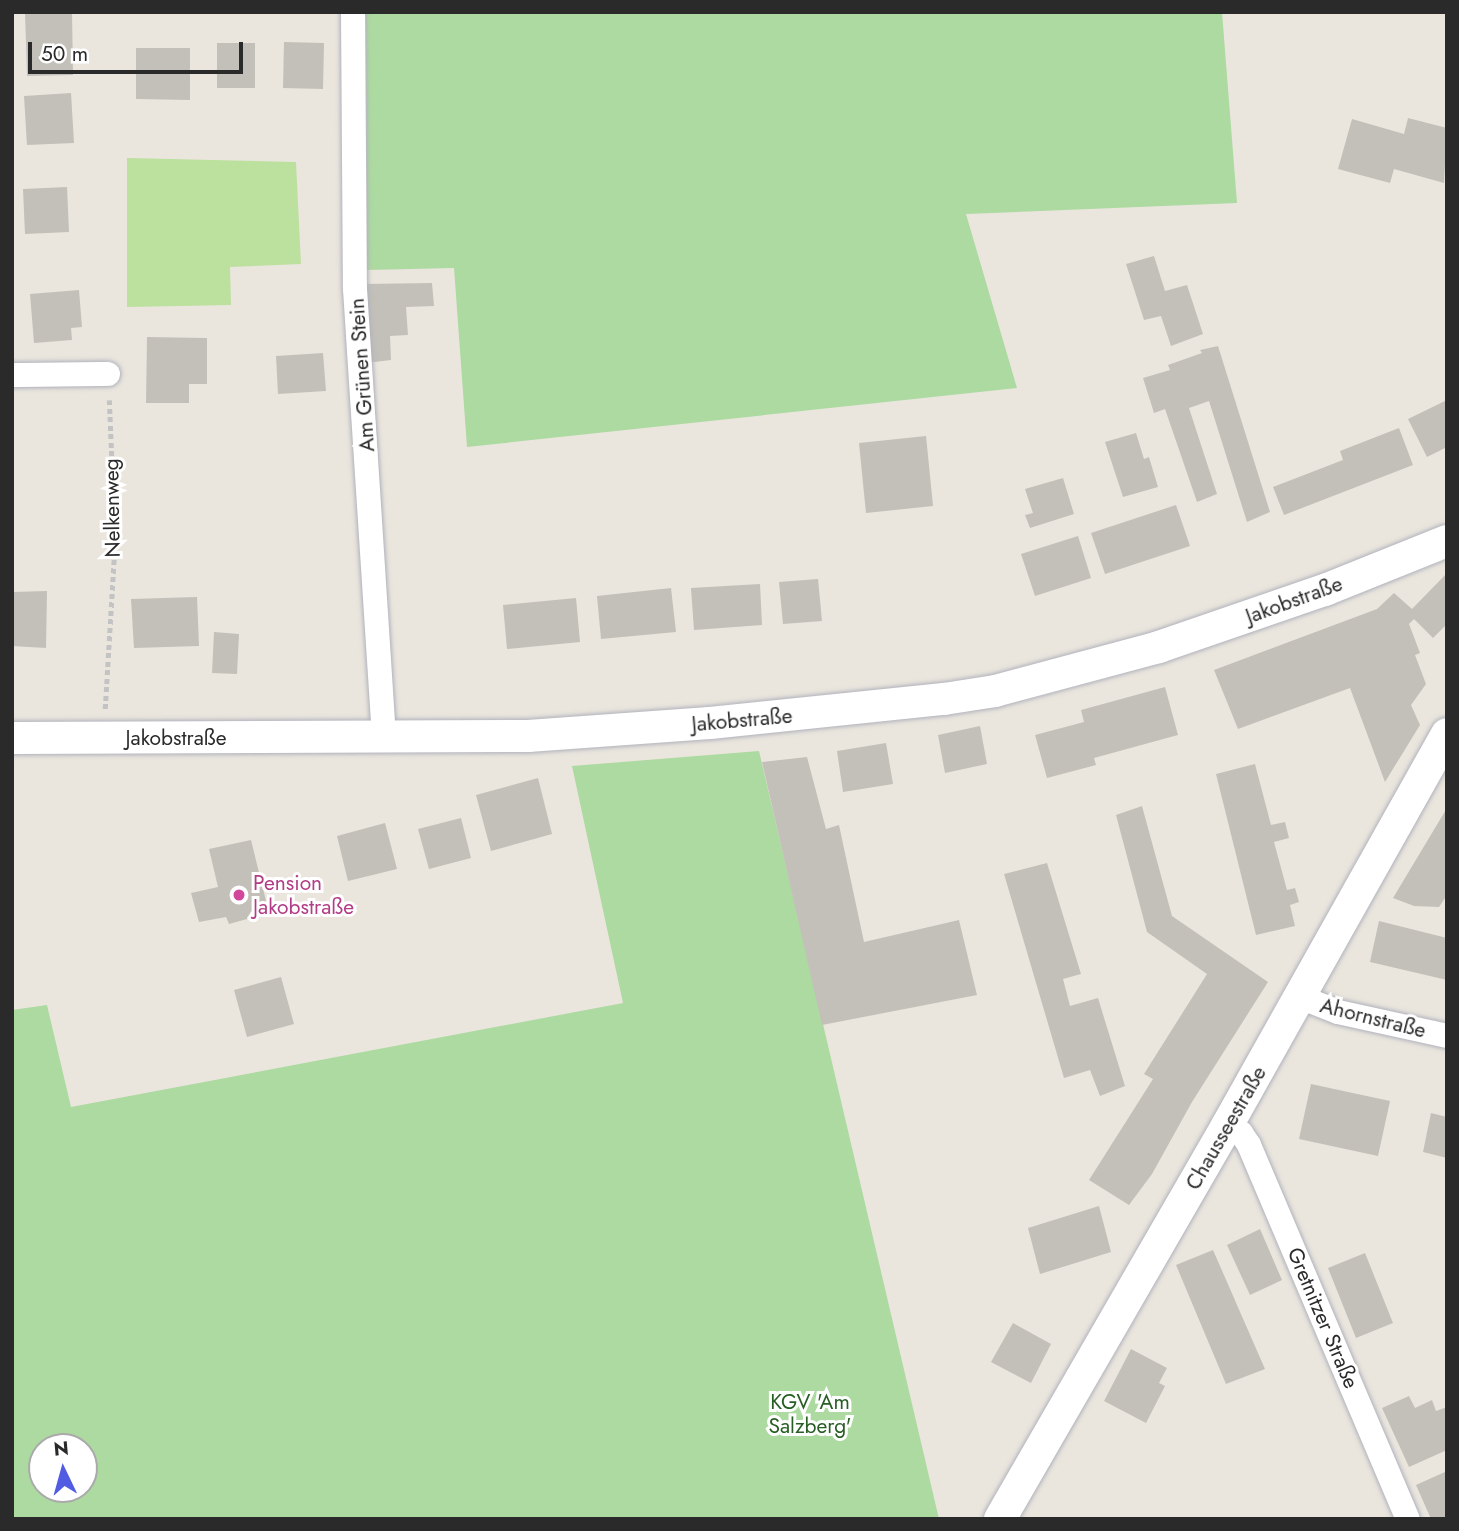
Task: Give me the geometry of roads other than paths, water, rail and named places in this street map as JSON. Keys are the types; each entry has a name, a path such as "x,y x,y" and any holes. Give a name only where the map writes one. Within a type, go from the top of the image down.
{"street":[{"name":"Am Grünen Stein","path":"353,12 355,289 384,737"},
{"path":"12,375 108,374"},
{"name":"Jakobstraße","path":"12,738 528,736 710,723 995,691 1214,629 1325,590 1447,541"},
{"name":"Chausseestraße","path":"1000,1519 1228,1124 1447,734"},
{"name":"Ahornstraße","path":"1300,997 1338,1012 1447,1036"},
{"name":"Gretnitzer Straße","path":"1228,1124 1241,1133 1249,1145 1408,1519"}],"place":[{"name":"Pension Jakobstraße","path":"239,895"}],"park label":[{"name":"KGV 'Am Salzberg'","path":"810,1414"}]}
